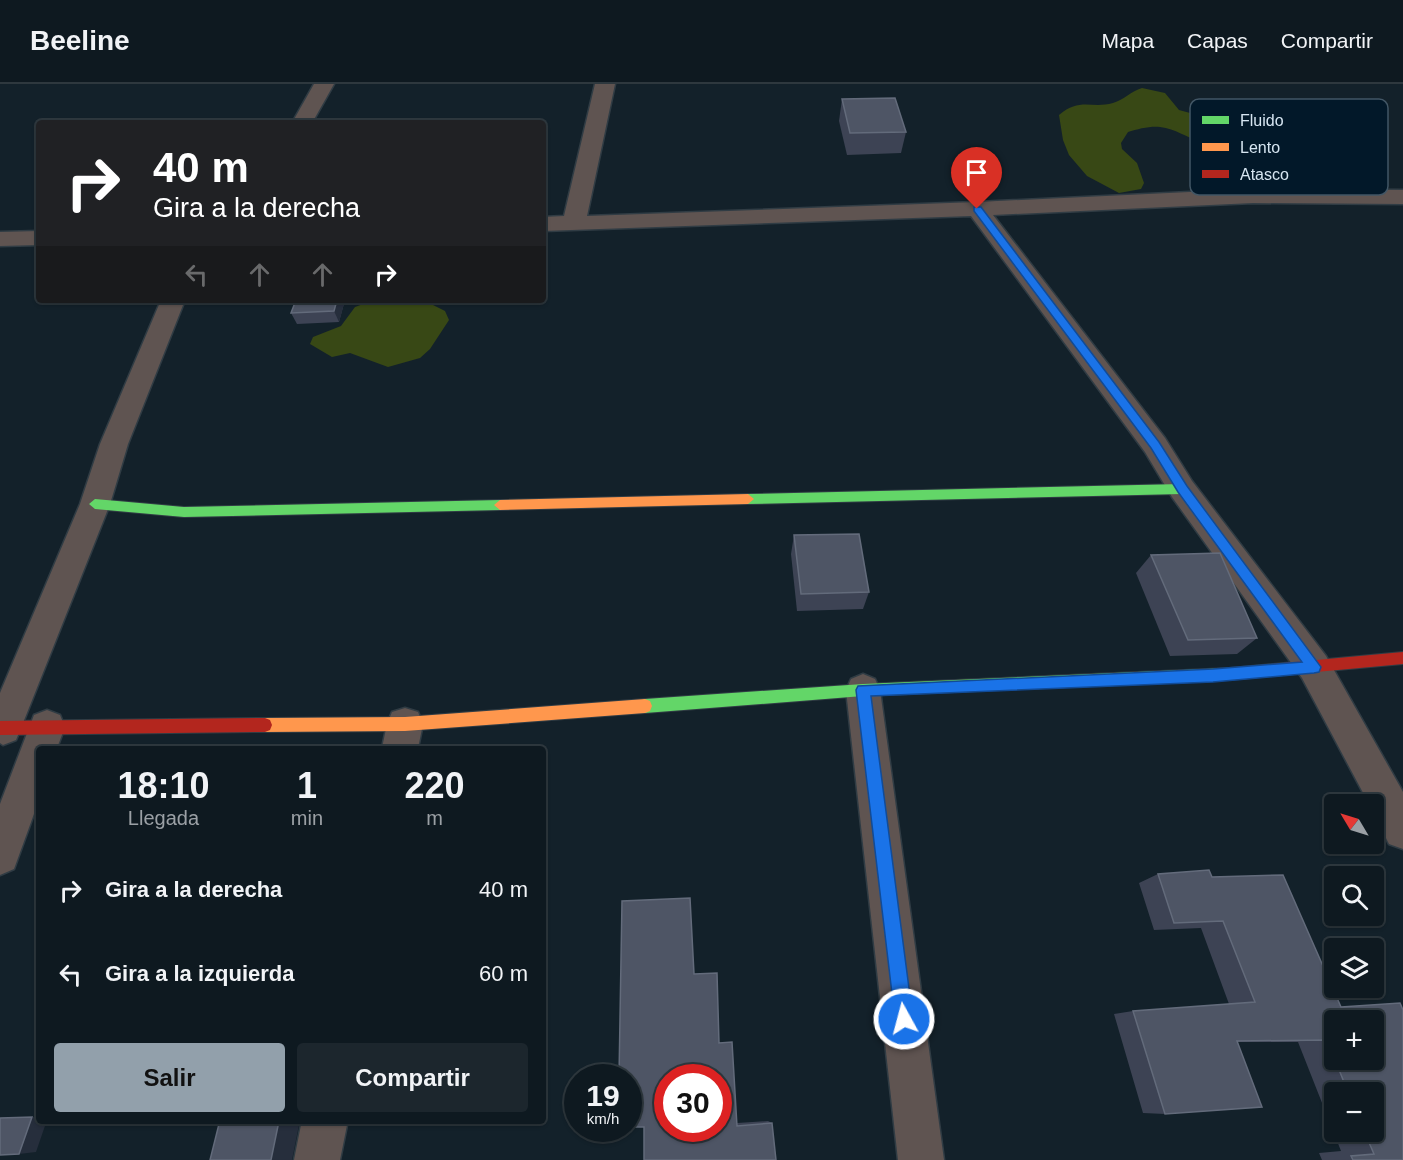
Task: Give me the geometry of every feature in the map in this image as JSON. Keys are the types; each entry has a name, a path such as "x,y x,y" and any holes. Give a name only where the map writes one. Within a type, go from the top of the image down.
{"street":[{"path":"304,120 324,84"},
{"path":"574,223 605,84"},
{"path":"546,224 977,209 1253,196 1403,197"},
{"path":"977,209 1155,445 1182,489 1314,667 1403,830"},
{"path":"0,239 36,238"},
{"path":"172,303 114,444 95,504 2,728 47,727 402,736 863,690 1213,675 1403,658"},
{"path":"95,504 184,512 1182,489"},
{"path":"863,690 921,1160"},
{"path":"40,746 47,727"},
{"path":"0,855 36,757"},
{"path":"317,1160 324,1124"}],"green space":[{"path":"1142,88 1165,93 1179,110 1190,113 1190,137 1160,127 1148,127 1128,132 1121,143 1122,149 1137,163 1144,183 1141,189 1119,193 1087,176 1069,155 1063,140 1059,115 1073,106 1113,103"},
{"path":"366,303 429,303 445,311 449,320 430,349 420,358 388,367 350,353 332,357 310,344 313,337 341,326 355,307"}],"building":[{"path":"895,98 906,132 850,133 842,99"},
{"path":"295,303 336,303 334,311 291,313"},
{"path":"859,534 869,592 801,594 794,535"},
{"path":"1220,553 1257,638 1188,640 1151,555"},
{"path":"1209,870 1212,877 1283,875 1324,968 1324,998 1337,998 1341,1007 1400,1003 1403,1010 1403,1160 1353,1160 1351,1156 1374,1154 1369,1142 1384,1142 1384,1082 1344,1082 1339,1070 1384,1070 1384,1010 1324,1010 1324,1040 1237,1041 1262,1107 1165,1114 1133,1011 1255,1002 1223,921 1174,923 1158,874"},
{"path":"690,898 694,974 717,973 719,1043 732,1042 737,1126 772,1123 776,1160 644,1160 642,1064 619,1064 622,901"},
{"path":"32,1117 19,1154 0,1155 0,1118"},
{"path":"219,1124 278,1124 271,1160 210,1160"}],"traffic: fast":[{"path":"748,499 1182,489"},
{"path":"95,504 184,512 500,505"},
{"path":"645,706 863,690 1229,674"}],"traffic: slow":[{"path":"500,505 748,499"},
{"path":"265,725 405,724 645,706"}],"traffic: jam":[{"path":"1229,674 1403,658"},
{"path":"0,728 265,725"}],"route":[{"path":"904,1019 863,690 1213,675 1314,667 1182,489 1155,445 977,209"}]}
